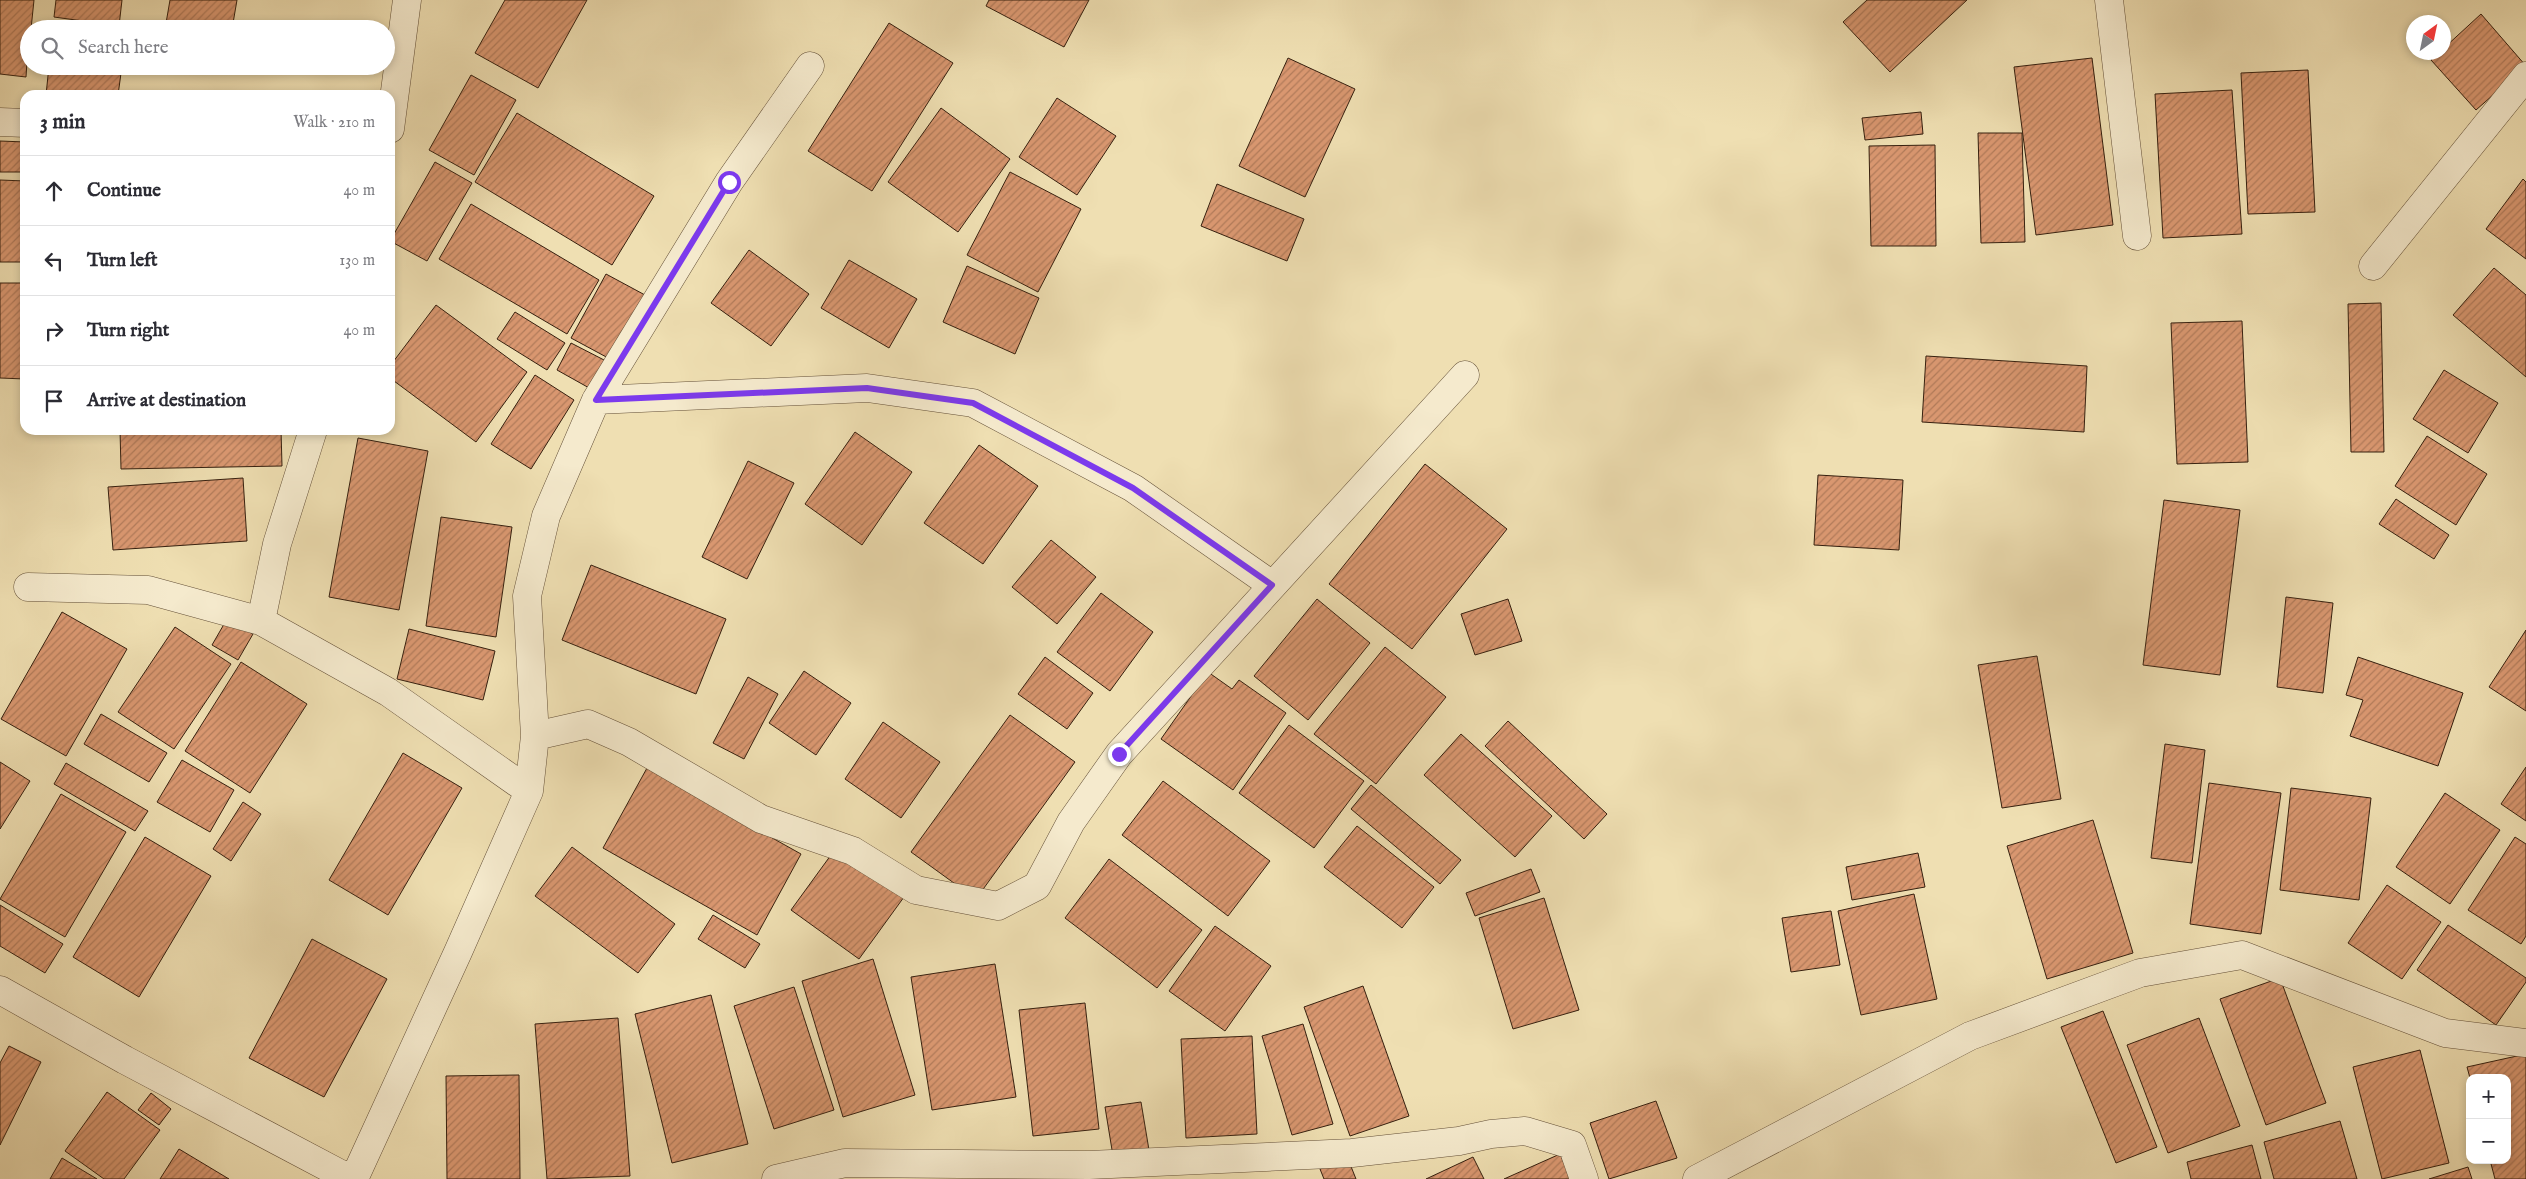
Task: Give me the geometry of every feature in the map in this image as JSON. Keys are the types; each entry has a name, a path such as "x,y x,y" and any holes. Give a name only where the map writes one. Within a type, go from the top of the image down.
{"street":[{"path":"395,91 407,0"},
{"path":"2109,0 2137,236"},
{"path":"0,990 125,1060 352,1179 458,952 529,791 535,736 527,596 546,516 596,400 729,182 810,66"},
{"path":"2373,266 2526,76"},
{"path":"0,122 20,123"},
{"path":"535,736 588,724 629,742 761,819 853,851 916,890 998,906 1037,886 1071,822 1119,754 1465,376"},
{"path":"596,400 867,388 973,403 1133,488 1272,585"},
{"path":"261,621 277,544 311,435"},
{"path":"28,587 148,590 261,621 388,692 529,791"},
{"path":"1697,1179 1970,1036 2140,974 2242,954 2445,1034 2526,1043"},
{"path":"776,1179 846,1163 1090,1172 1352,1153 1460,1141 1491,1134 1525,1131 1572,1146 1584,1179"}],"building":[{"path":"0,0 34,0 32,20 20,20 20,75 26,75 26,77 0,74"},
{"path":"56,0 122,0 120,20 76,20 54,17"},
{"path":"170,0 237,0 234,20 167,20"},
{"path":"505,0 587,0 538,88 475,53"},
{"path":"989,0 1089,0 1064,47 986,6"},
{"path":"1867,0 1967,0 1890,72 1843,22"},
{"path":"2481,14 2526,66 2476,110 2431,60 2451,60 2451,42"},
{"path":"889,23 953,63 872,191 808,151"},
{"path":"1288,58 1355,89 1305,197 1239,166"},
{"path":"2092,58 2113,225 2036,235 2014,67"},
{"path":"2308,70 2315,212 2248,214 2241,73"},
{"path":"48,75 121,75 119,90 47,90"},
{"path":"471,75 516,100 474,175 429,150"},
{"path":"2232,90 2242,234 2163,238 2155,94"},
{"path":"1057,98 1116,136 1077,195 1019,157"},
{"path":"941,108 1010,159 958,232 888,182"},
{"path":"1921,112 1923,134 1865,140 1862,118"},
{"path":"517,113 654,196 612,265 475,182"},
{"path":"1978,133 2022,133 2025,242 1981,243"},
{"path":"0,141 20,142 20,172 0,172"},
{"path":"1935,145 1936,246 1871,246 1869,146"},
{"path":"435,162 472,183 427,261 395,244 395,232"},
{"path":"1010,172 1081,209 1038,292 967,255"},
{"path":"2523,179 2526,182 2526,259 2486,229"},
{"path":"0,180 20,181 20,262 0,262"},
{"path":"1217,184 1304,219 1287,261 1201,226"},
{"path":"471,204 599,280 567,334 439,259"},
{"path":"749,250 809,294 771,346 711,303"},
{"path":"849,260 917,299 889,348 821,308"},
{"path":"967,266 1039,298 1015,354 943,322"},
{"path":"2494,268 2526,295 2526,377 2453,315"},
{"path":"606,274 645,295 610,359 571,338"},
{"path":"0,283 20,283 20,379 0,378"},
{"path":"2381,303 2384,452 2351,452 2348,304"},
{"path":"436,305 527,372 476,442 395,382 395,359"},
{"path":"515,312 565,343 547,370 497,339"},
{"path":"2242,321 2248,462 2177,464 2171,323"},
{"path":"571,343 606,361 591,389 557,370"},
{"path":"1926,356 2087,366 2084,432 1922,422"},
{"path":"2444,370 2498,403 2468,453 2413,419"},
{"path":"535,375 574,400 531,469 491,444"},
{"path":"855,432 912,472 862,545 805,504"},
{"path":"120,435 281,435 282,466 121,469"},
{"path":"2427,436 2487,474 2456,525 2395,486"},
{"path":"358,438 428,451 399,610 329,597"},
{"path":"979,445 1038,486 983,564 924,523"},
{"path":"748,461 794,483 747,579 702,557"},
{"path":"1425,464 1507,529 1412,649 1329,584"},
{"path":"1818,475 1903,480 1899,550 1814,545"},
{"path":"243,478 247,541 113,550 108,487"},
{"path":"2396,499 2449,535 2434,559 2379,524"},
{"path":"2164,500 2240,510 2220,675 2143,665"},
{"path":"441,517 512,527 496,637 426,626"},
{"path":"1051,540 1096,577 1057,624 1012,587"},
{"path":"591,565 726,619 696,694 562,640"},
{"path":"1101,593 1153,632 1110,691 1057,652"},
{"path":"2286,597 2333,603 2323,693 2277,687"},
{"path":"1317,599 1370,643 1308,720 1254,676"},
{"path":"1508,599 1522,641 1475,655 1461,614"},
{"path":"62,612 127,649 66,756 1,719"},
{"path":"227,619 253,634 238,660 212,645"},
{"path":"175,627 231,664 174,749 118,712"},
{"path":"409,629 495,651 483,700 397,679"},
{"path":"2526,630 2526,711 2489,687"},
{"path":"1385,647 1446,697 1376,784 1314,734"},
{"path":"2037,656 2061,799 2002,808 1978,665"},
{"path":"1045,657 1093,693 1067,729 1018,694"},
{"path":"2358,657 2463,693 2438,766 2350,736 2363,700 2346,695"},
{"path":"241,662 307,704 250,793 185,751"},
{"path":"804,671 851,703 816,755 769,723"},
{"path":"1208,672 1232,689 1239,680 1286,713 1233,790 1161,739"},
{"path":"748,677 778,694 744,759 713,743"},
{"path":"101,714 167,753 149,782 84,744"},
{"path":"1010,715 1075,762 976,899 911,852"},
{"path":"1508,721 1607,814 1584,839 1485,746"},
{"path":"883,722 940,762 901,818 845,779"},
{"path":"1289,725 1364,781 1314,848 1239,793"},
{"path":"1461,734 1552,816 1515,857 1424,775"},
{"path":"2165,744 2205,750 2192,863 2151,858"},
{"path":"403,753 462,788 388,915 329,880"},
{"path":"182,760 234,790 210,832 157,802"},
{"path":"0,762 30,781 0,829"},
{"path":"66,763 148,811 135,831 54,784"},
{"path":"2526,767 2526,821 2501,804"},
{"path":"647,768 801,854 757,935 603,848"},
{"path":"1163,781 1270,861 1228,916 1122,835"},
{"path":"2209,783 2281,793 2261,934 2190,924"},
{"path":"1371,785 1461,860 1440,884 1351,809"},
{"path":"2291,788 2371,798 2359,900 2280,890"},
{"path":"2445,793 2500,830 2450,904 2396,867"},
{"path":"61,794 126,832 65,937 0,899"},
{"path":"243,802 261,814 231,861 213,849"},
{"path":"2093,820 2133,953 2047,979 2007,846"},
{"path":"1357,826 1434,887 1402,928 1324,867"},
{"path":"145,837 211,876 139,997 73,957"},
{"path":"2515,837 2526,844 2526,936 2521,944 2468,910"},
{"path":"572,847 675,924 638,973 535,896"},
{"path":"836,848 904,897 859,959 791,910"},
{"path":"1918,853 1925,887 1852,900 1846,867"},
{"path":"1109,859 1202,930 1157,988 1065,918"},
{"path":"1531,869 1540,892 1475,916 1466,893"},
{"path":"2387,885 2441,922 2402,979 2348,943"},
{"path":"1914,894 1937,999 1861,1015 1838,911"},
{"path":"1544,898 1579,1010 1513,1029 1479,918"},
{"path":"0,905 63,944 45,973 0,946"},
{"path":"1831,911 1840,965 1791,972 1782,918"},
{"path":"713,915 760,944 745,968 698,939"},
{"path":"2448,925 2526,978 2526,982 2496,1025 2417,970"},
{"path":"1215,926 1271,966 1225,1031 1169,991"},
{"path":"312,939 387,979 324,1097 249,1058"},
{"path":"873,959 915,1095 843,1117 802,981"},
{"path":"995,964 1016,1097 932,1110 911,977"},
{"path":"2280,978 2326,1103 2266,1125 2220,999"},
{"path":"1363,986 1409,1116 1350,1136 1304,1007"},
{"path":"794,987 834,1110 774,1129 734,1006"},
{"path":"711,995 748,1144 672,1163 635,1014"},
{"path":"1085,1003 1099,1129 1033,1136 1019,1010"},
{"path":"2103,1011 2157,1147 2116,1163 2061,1027"},
{"path":"618,1018 630,1176 547,1179 535,1024"},
{"path":"2199,1018 2240,1126 2168,1153 2127,1045"},
{"path":"1303,1024 1333,1124 1292,1135 1262,1036"},
{"path":"1252,1036 1257,1134 1186,1138 1181,1039"},
{"path":"9,1046 41,1062 0,1145 0,1063"},
{"path":"2420,1050 2449,1163 2382,1179 2353,1067"},
{"path":"2526,1054 2526,1179 2495,1179 2491,1164 2511,1164 2511,1074 2469,1074 2467,1067"},
{"path":"519,1075 520,1179 447,1179 446,1076"},
{"path":"107,1092 160,1130 124,1179 104,1179 65,1151"},
{"path":"151,1093 171,1109 159,1125 138,1110"},
{"path":"1656,1101 1677,1158 1609,1179 1590,1123"},
{"path":"1141,1102 1149,1150 1113,1156 1105,1107"},
{"path":"2340,1121 2357,1179 2274,1179 2264,1142"},
{"path":"2252,1145 2261,1179 2191,1179 2187,1162"},
{"path":"179,1149 229,1179 160,1179"},
{"path":"1560,1154 1571,1179 1504,1179"},
{"path":"1473,1157 1484,1179 1426,1179"},
{"path":"62,1158 97,1179 50,1179"},
{"path":"1348,1159 1356,1179 1324,1179 1320,1169"},
{"path":"2468,1167 2472,1179 2429,1179"}],"route":[{"path":"729,182 659,293 596,400 867,388 973,403 1133,488 1272,585 1119,754"}]}
